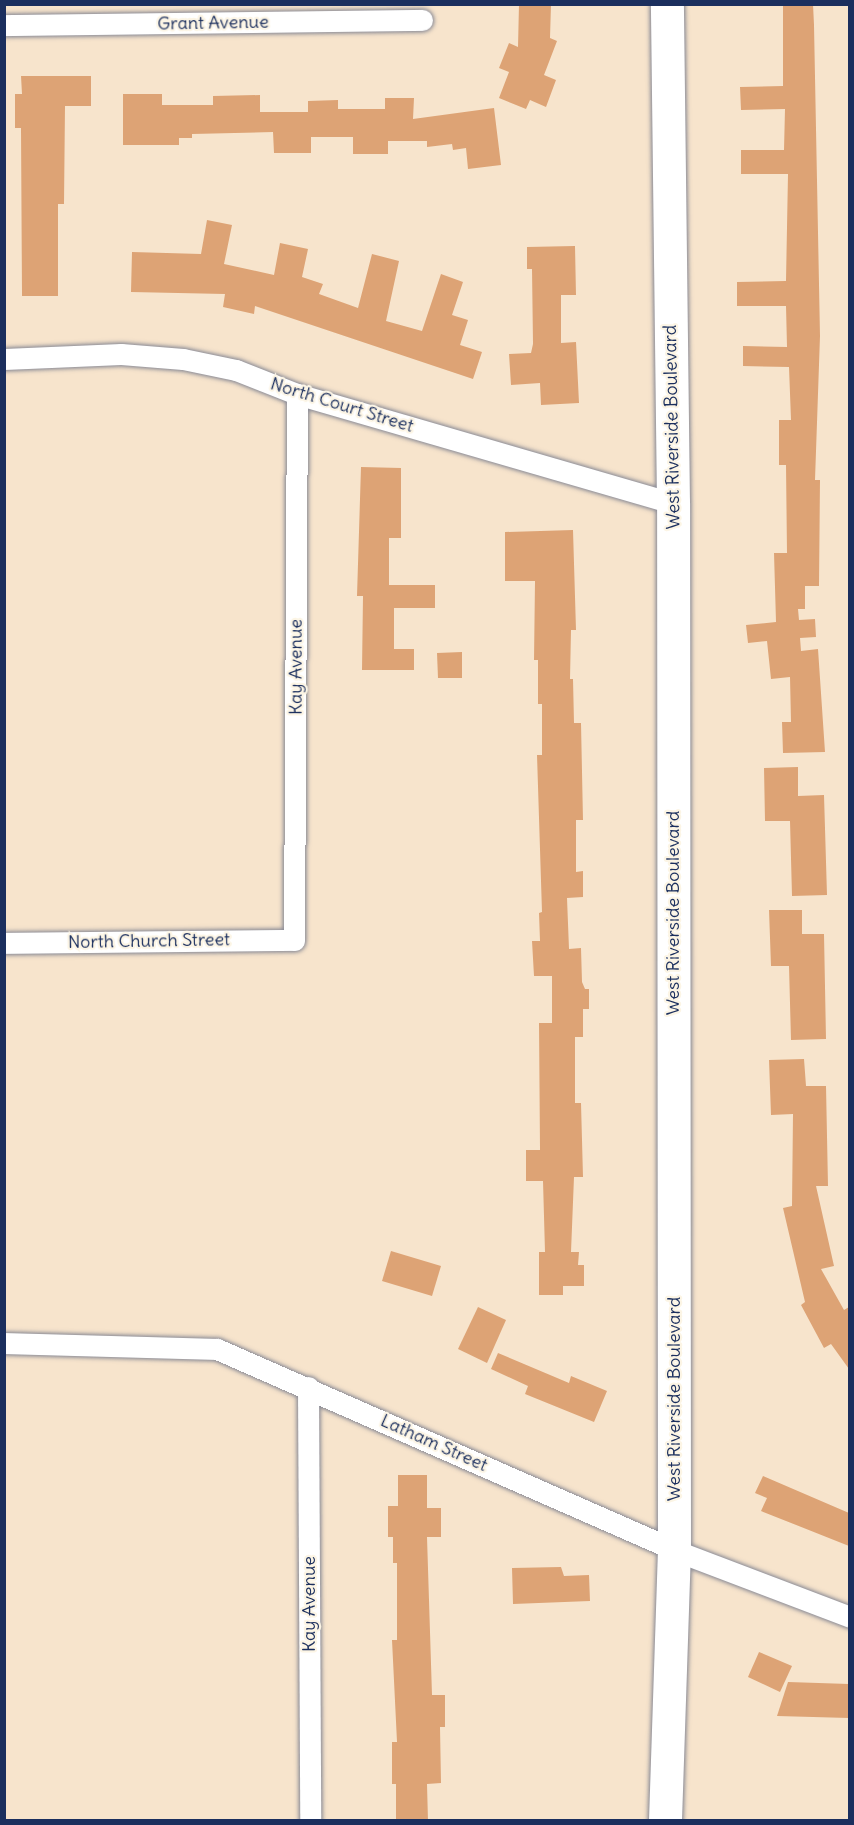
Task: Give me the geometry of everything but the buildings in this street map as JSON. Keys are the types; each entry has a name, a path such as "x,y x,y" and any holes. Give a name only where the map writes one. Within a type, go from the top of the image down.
{"main road":[{"name":"West Riverside Boulevard","path":"665,1821 674,1550 673,503 667,4"}],"street":[{"name":"Grant Avenue","path":"4,25 422,20"},
{"name":"North Court Street","path":"4,359 121,354 183,359 236,370 297,394 673,503"},
{"name":"Kay Avenue","path":"294,940 297,394"},
{"name":"North Church Street","path":"4,943 294,940"},
{"name":"Latham Street","path":"4,1343 217,1348 674,1550 849,1617"},
{"name":"Kay Avenue","path":"308,1387 310,1821"}]}
